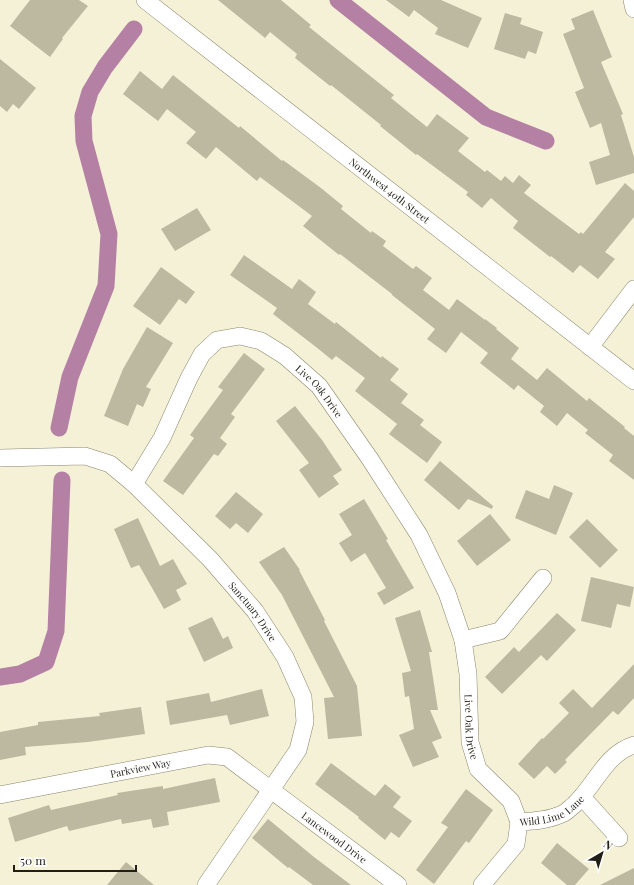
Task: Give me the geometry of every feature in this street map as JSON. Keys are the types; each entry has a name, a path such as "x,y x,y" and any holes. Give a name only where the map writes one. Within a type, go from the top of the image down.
{"street":[{"name":"Northwest 40th Street","path":"145,0 634,381"},
{"path":"632,0 634,9"},
{"path":"590,347 634,289"},
{"name":"Live Oak Drive","path":"134,484 162,438 189,378 202,354 217,340 240,336 261,341 285,356 319,386 370,459 418,535 447,593 463,640 468,674 470,742 478,769 511,801 519,822"},
{"name":"Sanctuary Drive","path":"0,458 85,456 110,464 134,484 210,559 255,611 285,657 303,697 305,722 298,750 206,885"},
{"path":"463,640 500,631 543,578"},
{"name":"Wild Lime Lane","path":"482,885 516,844 519,822 546,820 565,812 582,797 610,760 626,748 634,745"},
{"name":"Parkview Way","path":"0,795 208,755 227,757 271,789"},
{"name":"Lancewood Drive","path":"271,789 398,885"},
{"path":"582,797 619,838"}],"building":[{"path":"30,0 79,0 88,6 62,38 63,39 50,57 10,26"},
{"path":"218,0 281,0 311,25 309,27 394,95 391,98 427,127 437,114 469,138 458,151 485,172 487,170 501,181 505,176 513,183 519,175 531,185 524,193 579,234 581,232 583,234 625,183 634,191 634,217 605,252 615,259 598,279 580,265 573,273 513,228 518,221 491,198 482,208 466,195 468,192 417,154 416,155 380,126 381,125 295,58 297,54 270,32 265,38"},
{"path":"386,0 441,0 482,18 468,48 435,34 438,28 414,10 409,17"},
{"path":"593,10 612,57 601,62 623,114 621,115 634,157 634,173 596,185 589,162 610,155 601,123 590,128 575,92 584,88 563,34 575,29 571,19"},
{"path":"505,13 522,18 520,24 543,32 536,54 528,51 525,59 494,49"},
{"path":"0,59 36,88 19,109 13,104 7,112 0,106"},
{"path":"140,71 162,89 173,75 239,128 240,126 282,161 283,160 321,188 343,206 341,209 371,233 372,231 386,241 383,246 413,269 416,266 432,278 423,290 449,310 457,299 497,328 496,329 519,348 511,359 537,380 547,368 587,401 589,398 625,427 624,428 634,436 634,480 609,461 613,455 585,433 588,430 567,413 557,426 540,412 544,406 518,385 514,390 480,363 488,353 461,332 446,353 427,339 435,329 303,226 312,216 260,177 257,181 216,147 206,159 186,143 196,132 167,109 158,121 123,94"},
{"path":"197,208 211,230 175,251 161,229"},
{"path":"244,255 292,289 299,279 316,292 308,304 335,324 336,322 381,358 382,356 399,369 390,380 408,394 401,403 424,420 420,425 442,442 427,463 389,434 397,424 355,391 365,378 336,356 332,360 273,314 277,308 230,275"},
{"path":"161,267 195,292 186,304 179,299 160,325 133,306"},
{"path":"147,327 173,343 146,387 151,389 143,407 137,404 128,426 104,416 123,369"},
{"path":"244,353 265,369 231,414 235,417 220,438 227,444 218,456 214,454 183,495 163,481 194,438 190,435 223,390 218,387"},
{"path":"295,406 322,440 342,470 333,476 339,484 319,498 299,470 309,463 276,421"},
{"path":"440,461 493,506 492,509 468,499 459,510 424,480"},
{"path":"554,485 573,493 556,535 515,518 526,490 549,499"},
{"path":"236,492 263,514 248,533 236,523 230,529 215,516"},
{"path":"364,499 388,539 386,540 414,588 384,605 377,593 386,588 365,553 351,562 339,543 352,535 339,514"},
{"path":"490,514 511,540 477,566 457,541"},
{"path":"138,518 160,566 173,559 187,584 176,590 181,600 164,609 139,565 131,568 114,529"},
{"path":"587,519 618,550 600,568 569,537"},
{"path":"284,547 300,570 357,686 362,736 328,739 324,698 334,697 282,595 259,562"},
{"path":"591,577 634,587 630,607 617,604 611,628 581,621"},
{"path":"420,610 432,652 429,652 438,710 430,710 442,738 432,742 439,757 413,767 399,735 414,729 409,696 405,697 402,673 411,671 395,618"},
{"path":"557,613 576,630 547,661 541,655 502,694 485,677 514,647 519,652"},
{"path":"212,617 223,639 228,636 233,648 204,662 188,628"},
{"path":"634,664 634,698 618,715 613,711 565,760 567,762 555,774 547,766 534,779 518,764 542,738 543,739 569,713 559,703 573,689 592,708"},
{"path":"262,689 269,716 230,725 227,715 170,725 166,701 209,693 211,702"},
{"path":"141,707 145,734 88,742 25,747 26,755 0,760 0,732 38,725 38,722 100,716 99,713"},
{"path":"331,763 375,796 385,784 401,797 393,807 412,821 399,838 391,832 385,840 358,818 359,817 315,784"},
{"path":"215,778 220,802 167,812 169,825 153,828 151,819 122,824 121,819 69,831 67,826 15,842 8,818 49,805 51,810 118,795 117,793 163,786 163,789"},
{"path":"466,789 493,810 469,843 466,841 434,884 416,870 448,827 441,823"},
{"path":"268,819 351,885 313,885 289,867 288,868 252,838"},
{"path":"557,843 589,869 575,885 567,885 541,863"},
{"path":"126,862 154,885 107,885"},
{"path":"634,868 634,885 600,885"}],"waterway":[{"path":"338,0 486,117 546,141"},
{"path":"59,428 70,377 106,286 109,234 84,141 83,116 90,92 105,67 134,29"},
{"path":"0,677 20,674 46,662 56,631 62,480"}]}
